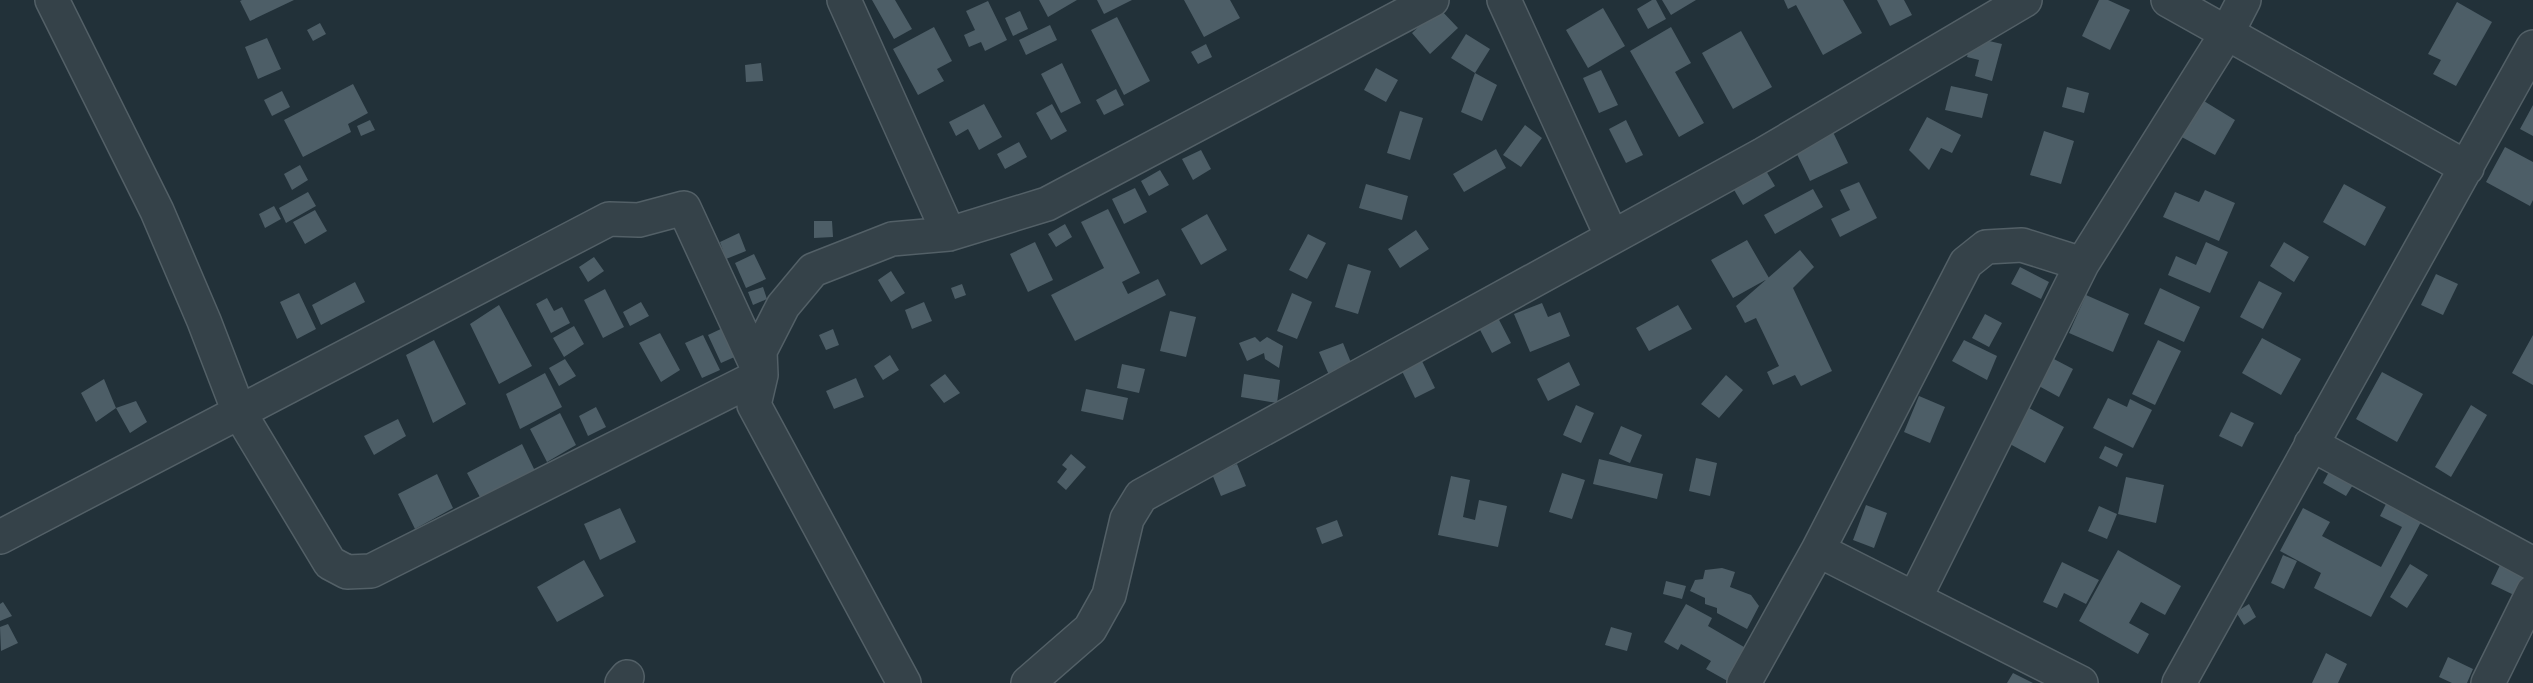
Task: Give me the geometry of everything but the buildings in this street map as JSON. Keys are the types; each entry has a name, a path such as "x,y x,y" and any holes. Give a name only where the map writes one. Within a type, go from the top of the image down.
{"street":[{"path":"52,0 157,211 204,321 238,412 330,563 347,573 371,571 761,375"},
{"path":"844,0 949,234"},
{"path":"904,683 754,405 761,375 760,351 783,306 813,270 892,240 949,234 1047,204 1432,0"},
{"path":"1504,0 1612,237"},
{"path":"1028,683 1090,630 1109,595 1127,519 1141,496 1764,154 2025,0"},
{"path":"2168,0 2467,168"},
{"path":"1915,598 2082,264 2227,33 2244,0"},
{"path":"2179,683 2533,47"},
{"path":"0,537 609,219 639,220 684,208 761,375"},
{"path":"1744,683 1818,550 1966,263 1986,247 2022,245 2082,264"},
{"path":"2311,444 2533,564"},
{"path":"1818,550 2081,683"},
{"path":"2488,683 2533,592"}]}
